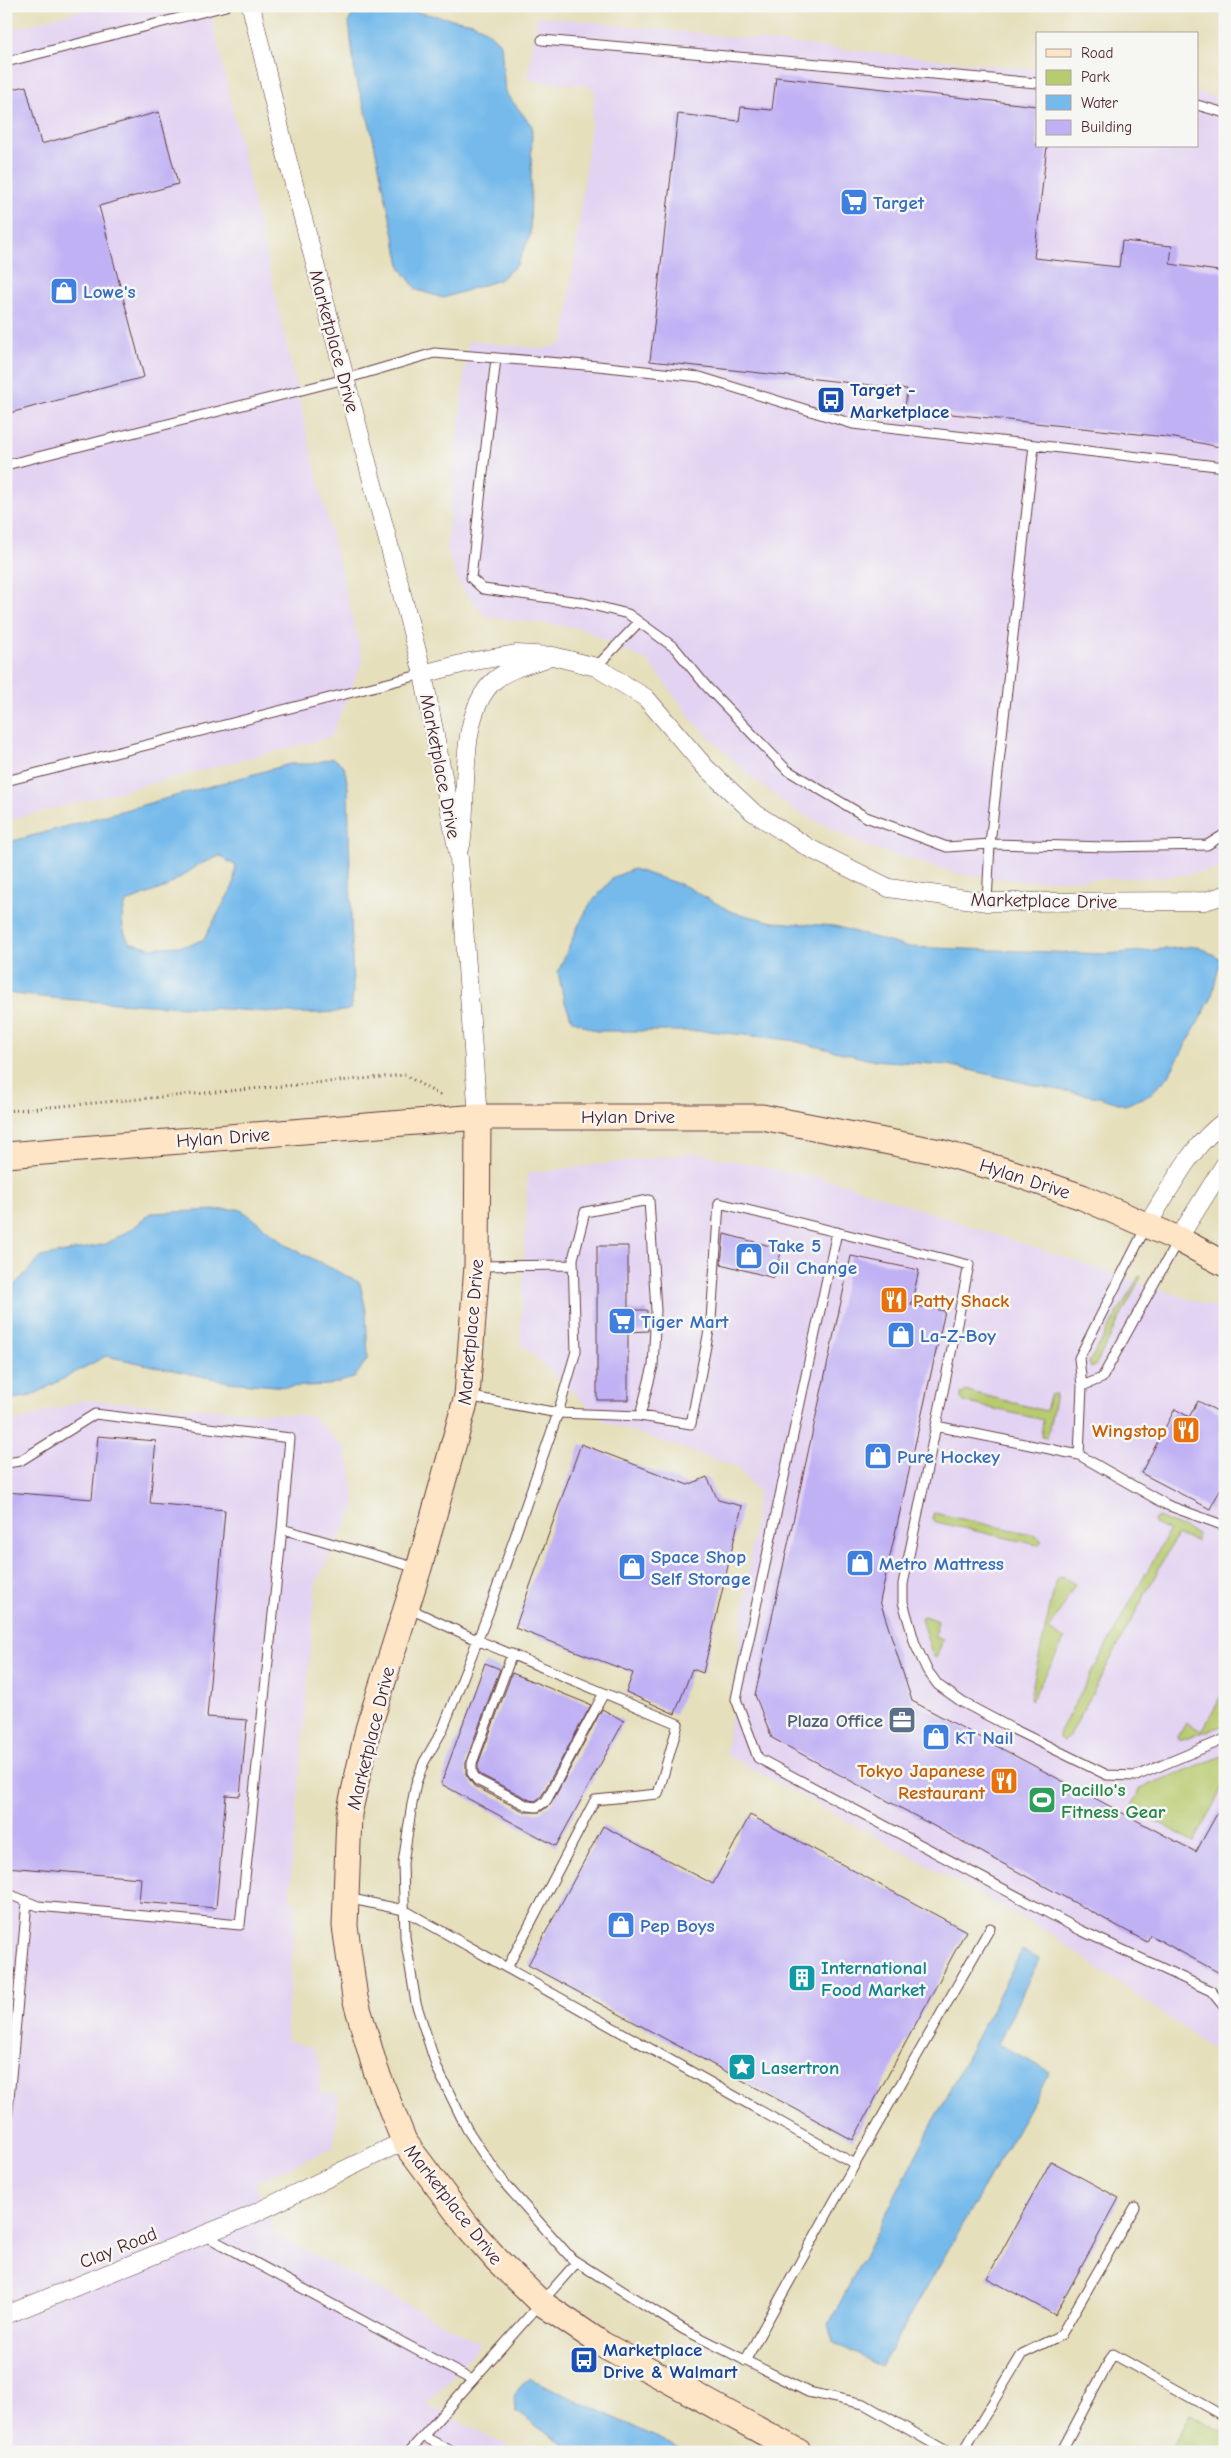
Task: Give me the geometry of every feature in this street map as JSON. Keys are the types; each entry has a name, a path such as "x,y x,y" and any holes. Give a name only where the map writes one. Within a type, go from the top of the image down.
{"street":[{"name":"Marketplace Drive","path":"252,6 285,150 423,674 459,858 478,1117 477,1266 467,1396 419,1568 368,1729 349,1814 345,1926 356,1998 376,2071 404,2141 468,2227 497,2260 540,2302 627,2359 799,2452"},
{"name":"Marketplace Drive","path":"423,674 469,662 516,654 553,656 596,667 646,698 705,767 753,812 809,848 889,888 987,902 1205,901 1225,895"},
{"name":"Marketplace Drive","path":"459,858 465,820 470,725 477,704 495,680 514,669 553,656"},
{"name":"Hylan Drive","path":"6,1155 478,1117 762,1117 940,1152 1013,1173 1082,1197 1178,1239 1225,1264"},
{"path":"1147,1225 1191,1157 1210,1132 1225,1121"},
{"path":"1178,1239 1225,1164"},
{"name":"Clay Road","path":"6,2314 245,2218 404,2141"}],"lane":[{"path":"6,62 226,6"},
{"path":"542,40 1036,83"},
{"path":"1198,105 1225,113"},
{"path":"6,465 344,379 434,353 700,377 853,424 1225,467"},
{"path":"496,358 471,578 483,588 580,602 628,614 675,648 707,687 787,770 866,817 948,847 990,844 1108,847 1207,845 1225,834"},
{"path":"987,902 990,844 1034,445"},
{"path":"596,667 639,622"},
{"path":"6,781 423,674"},
{"path":"640,1416 653,1366 656,1310 649,1200 585,1212 573,1265 576,1351 558,1413 477,1640 442,1731 424,1762 416,1783 403,1863 405,1937 416,2003 437,2068 467,2129 506,2185 577,2262 683,2329 745,2361 808,2392 864,2404 948,2452"},
{"path":"467,1396 558,1413 640,1416 691,1424 711,1320 719,1203 969,1265 903,1584 903,1602 915,1644 927,1670 938,1685 962,1702 1004,1725 1107,1775 1136,1776 1225,1739"},
{"path":"1079,1455 1082,1386 1079,1358 1147,1225"},
{"path":"836,1232 736,1699 758,1758 1080,1930 1211,1991 1225,2008"},
{"path":"1082,1386 1102,1378 1178,1239"},
{"path":"477,1266 573,1265"},
{"path":"6,1463 20,1461 95,1414 290,1438 240,1925 38,1906 6,1893"},
{"path":"936,1426 1079,1455 1167,1505 1225,1526"},
{"path":"282,1529 419,1568"},
{"path":"407,1607 477,1640 678,1724 658,1794 596,1800 507,1968"},
{"path":"512,1654 472,1763 472,1773 477,1780 528,1806 537,1807 546,1801 604,1693"},
{"path":"346,1897 404,1910 855,2164"},
{"path":"6,2131 27,1902"},
{"path":"745,2361 990,1928"},
{"path":"963,2452 1022,2354 1062,2335 1135,2207"},
{"path":"204,2235 472,2380"},
{"path":"409,2452 577,2262"},
{"path":"1061,2452 1112,2354 1225,2417"},
{"path":"423,2436 453,2452"}],"path":[{"path":"6,1111 405,1075 446,1098"}],"shaded area":[{"path":"97,6 209,6 311,451 363,660 331,737 6,821 6,31"},
{"path":"537,16 1036,70 1036,148 1198,148 1198,92 1225,100 1225,869 1167,877 1022,881 959,874 868,847 792,809 744,771 693,721 649,662 580,628 486,617 460,586 446,547 468,340 544,349 564,342 595,91 587,85 533,81 528,76"},
{"path":"695,1153 838,1182 1225,1311 1225,2058 1049,1933 726,1754 758,1492 737,1467 605,1422 520,1343 528,1173"},
{"path":"85,1400 313,1416 344,1448 351,1469 355,1508 316,1582 289,1899 296,1902 286,2040 313,2048 320,2065 320,2093 339,2094 333,2148 255,2182 276,2234 481,2344 426,2405 520,2452 6,2452 6,1424"}],"green space":[{"path":"1139,1276 1141,1277 1095,1366 1091,1368 1089,1362"},
{"path":"967,1391 1046,1411 1050,1395 1056,1394 1047,1438 1041,1437 1043,1420 964,1402 961,1399 961,1394"},
{"path":"934,1513 1036,1535 1042,1541 1038,1545 936,1522 932,1519"},
{"path":"1159,1517 1197,1534 1196,1541 1177,1535 1069,1737 1063,1741 1059,1738 1060,1731 1169,1531 1154,1524 1153,1520"},
{"path":"1062,1577 1075,1584 1049,1630 1065,1639 1031,1701 1030,1698 1056,1580"},
{"path":"924,1616 938,1621 934,1637 943,1639 936,1658 933,1656 921,1619"},
{"path":"1225,1690 1225,1725 1179,1740 1178,1737 1186,1723 1202,1731"},
{"path":"1225,1755 1225,1783 1194,1842 1131,1808 1140,1788"},
{"path":"1190,2414 1225,2433 1225,2452 1171,2452"}],"water":[{"path":"384,6 473,23 487,31 501,44 505,92 532,126 530,236 517,265 499,280 443,298 417,290 401,269 371,129 355,77 349,21 357,7"},
{"path":"333,758 344,766 348,787 353,993 350,1010 319,1013 287,1013 87,1001 6,993 6,843 290,764 311,764","holes":["220,856 236,866 233,886 204,939 190,945 151,948 129,942 122,922 127,902 166,887 200,864"]},
{"path":"633,869 685,886 732,912 773,922 835,926 906,947 1107,954 1198,946 1221,959 1211,999 1168,1077 1148,1096 1125,1105 1099,1097 1043,1087 948,1065 871,1060 790,1040 709,1031 596,1031 572,1020 564,1000 558,972 577,928 590,904 614,877"},
{"path":"239,1209 288,1246 360,1283 366,1311 368,1358 354,1378 328,1385 287,1387 229,1382 106,1356 31,1396 6,1400 6,1294 41,1257 106,1244 133,1228 151,1213"},
{"path":"1022,1950 1039,1959 998,2044 1050,2072 881,2367 833,2342 829,2324"},
{"path":"529,2378 688,2452 574,2452 516,2412 515,2393"}],"building":[{"name":"Target","path":"776,77 1036,106 1036,148 1047,148 1034,258 1119,267 1122,241 1172,246 1170,264 1225,272 1225,448 1175,438 905,409 907,389 650,361 678,114 739,121 741,107 772,110"},
{"name":"Lowe's","path":"26,86 41,144 159,112 178,184 99,206 144,377 6,414 6,91"},
{"name":"Take 5 Oil Change","path":"724,1234 782,1249 774,1278 721,1264"},
{"path":"597,1246 628,1246 628,1310 647,1310 648,1331 628,1332 628,1400 597,1400"},
{"path":"851,1256 919,1270 911,1305 945,1311 880,1601 912,1701 1196,1852 1225,1799 1225,1976 1150,1935 1147,1942 772,1738 755,1695"},
{"path":"1198,1401 1225,1415 1225,1480 1210,1509 1141,1473 1175,1409 1189,1417"},
{"path":"98,1436 156,1441 150,1503 225,1510 207,1717 247,1720 240,1796 226,1795 216,1908 139,1902 141,1878 6,1867 6,1492 92,1499"},
{"name":"Space Shop Self Storage","path":"581,1444 688,1485 707,1477 718,1500 742,1506 703,1673 692,1669 675,1714 626,1692 633,1673 515,1628"},
{"path":"485,1663 500,1669 466,1761 466,1774 474,1786 525,1812 540,1812 551,1804 602,1709 624,1721 556,1846 441,1784"},
{"path":"512,1673 591,1705 541,1797 535,1801 481,1775 478,1771 478,1764"},
{"name":"International Food Market","path":"750,1815 966,1931 853,2140 528,1965 603,1826 713,1884"},
{"path":"1051,2161 1119,2198 1055,2315 987,2278"}],"place":[{"name":"Target","path":"854,202"},
{"name":"Lowe's","path":"64,291"},
{"name":"Target - Marketplace","path":"831,400"},
{"name":"Take 5 Oil Change","path":"749,1256"},
{"name":"Patty Shack","path":"894,1300"},
{"name":"Tiger Mart","path":"622,1321"},
{"name":"La-Z-Boy","path":"901,1335"},
{"name":"Wingstop","path":"1186,1430"},
{"name":"Pure Hockey","path":"878,1456"},
{"name":"Metro Mattress","path":"860,1563"},
{"name":"Space Shop Self Storage","path":"632,1567"},
{"name":"Plaza Office","path":"902,1720"},
{"name":"KT Nail","path":"936,1737"},
{"name":"Tokyo Japanese Restaurant","path":"1004,1781"},
{"name":"Pacillo's Fitness Gear","path":"1042,1800"},
{"name":"Pep Boys","path":"621,1925"},
{"name":"International Food Market","path":"802,1978"},
{"name":"Lasertron","path":"742,2067"},
{"name":"Marketplace Drive & Walmart","path":"584,2360"}]}
